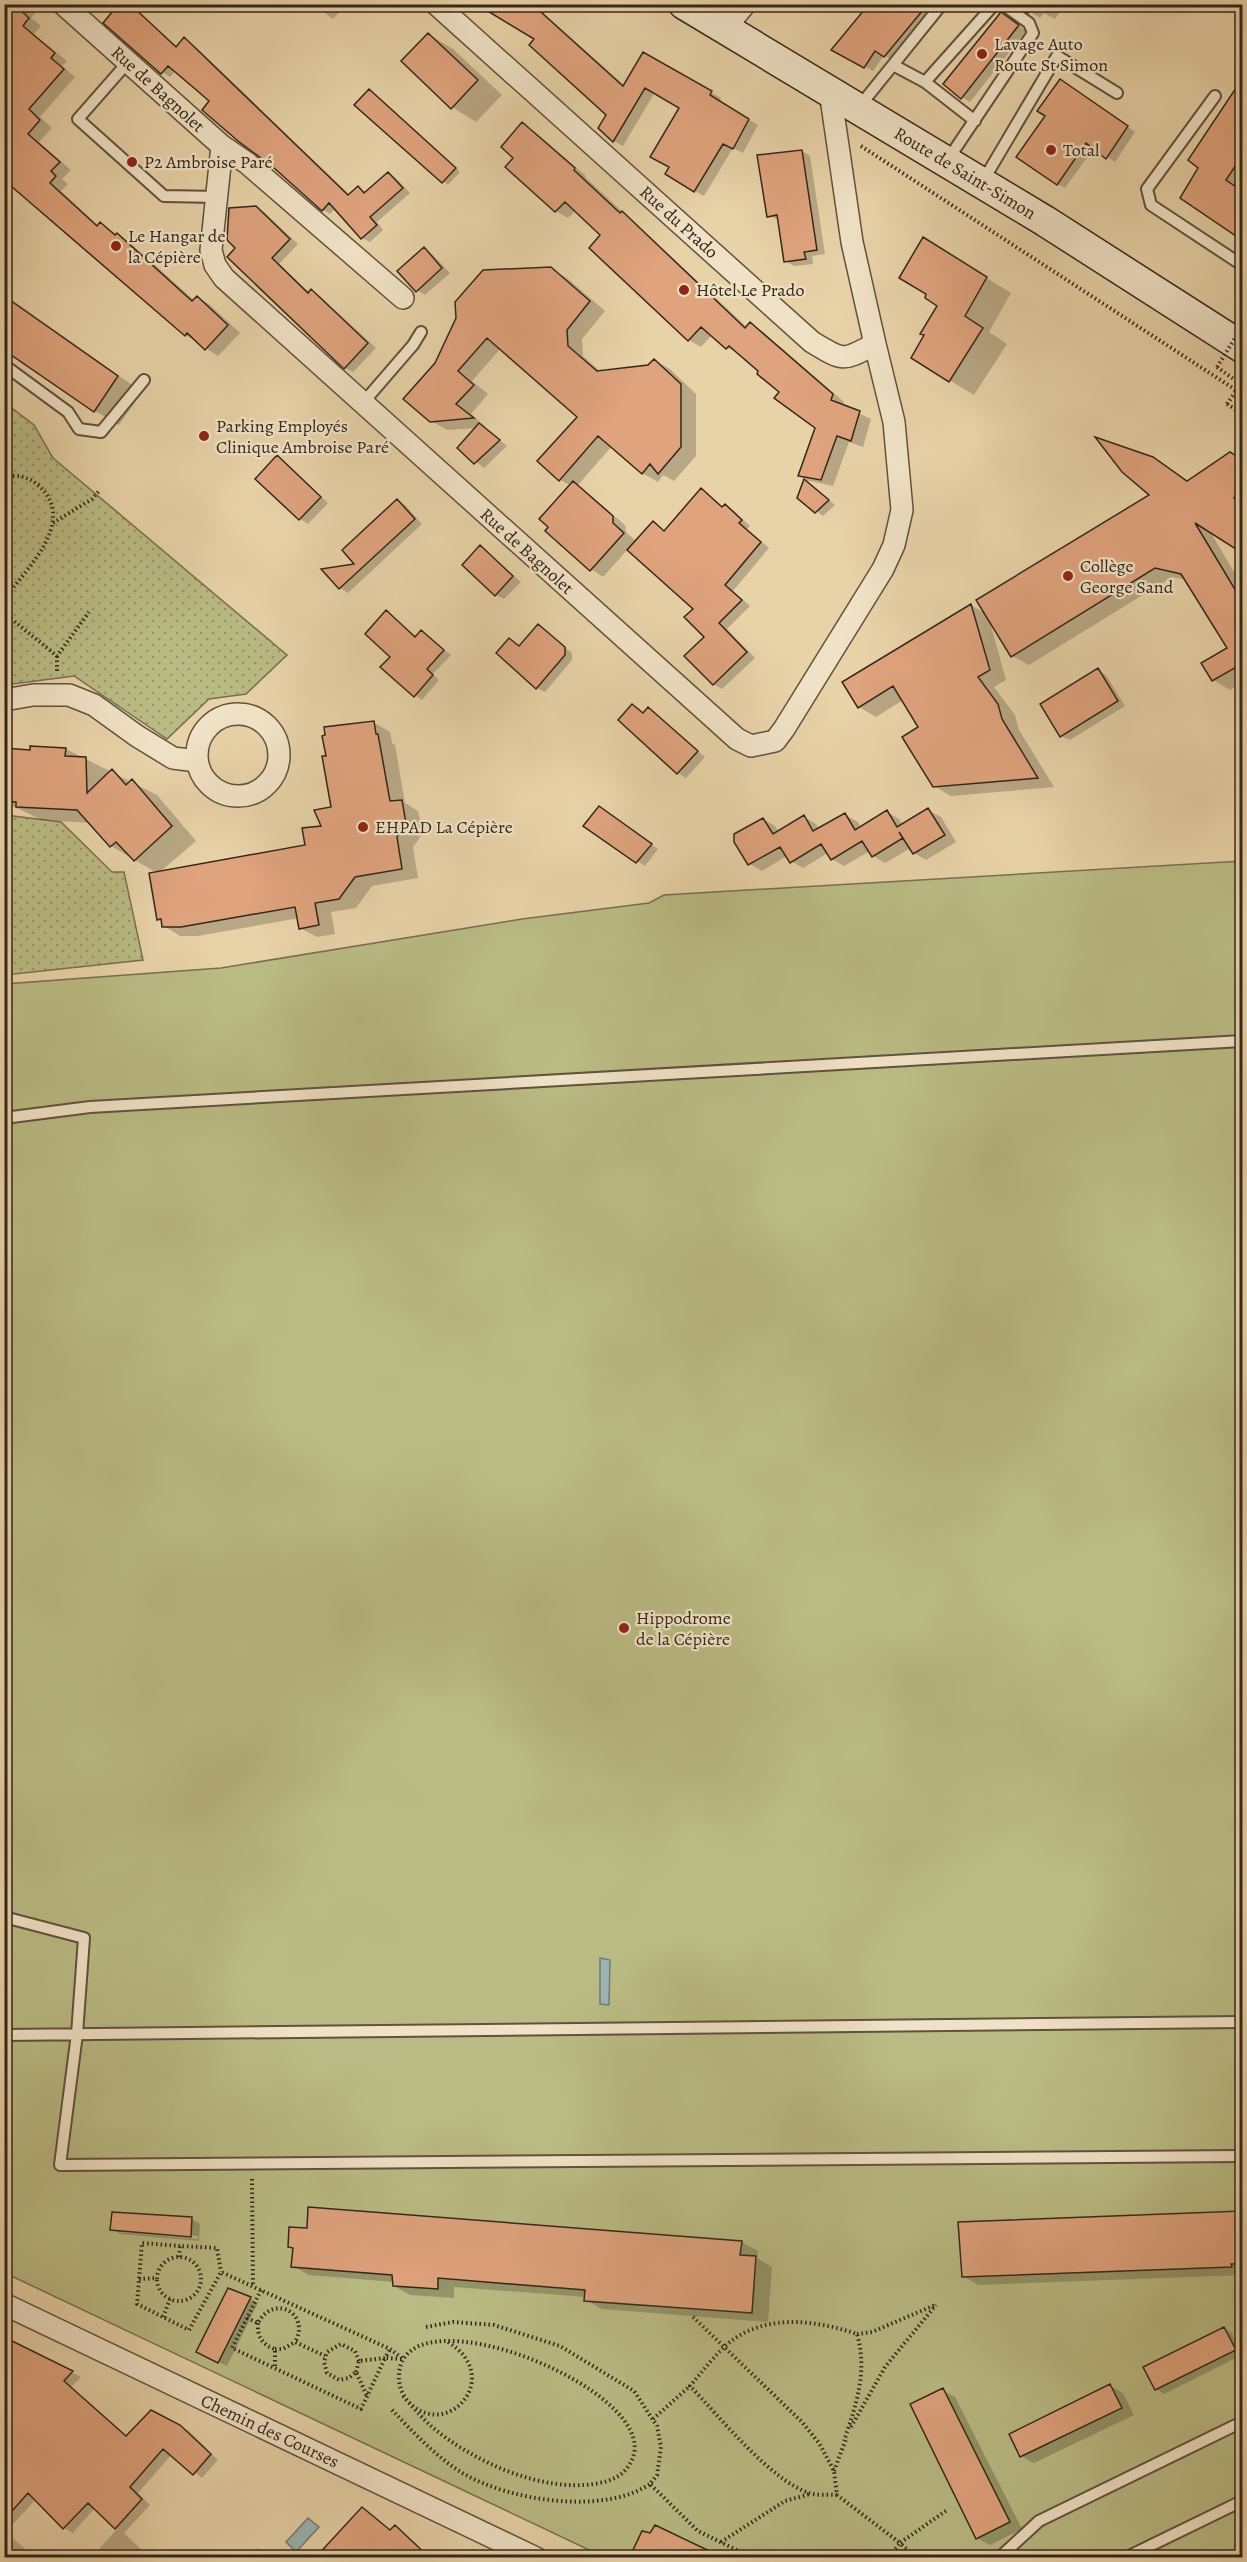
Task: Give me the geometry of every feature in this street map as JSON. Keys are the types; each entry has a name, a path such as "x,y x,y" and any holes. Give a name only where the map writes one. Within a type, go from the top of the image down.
{"main road":[{"name":"Route de Saint-Simon","path":"684,4 982,183 1242,347"}],"street":[{"name":"Rue de Bagnolet","path":"63,4 222,146 211,250 215,265 224,278 737,739 752,747 763,746 775,741 784,729 883,568 894,545 902,510 894,422 875,344"},
{"name":"Rue du Prado","path":"436,4 812,342 835,356 848,358 875,344"},
{"path":"725,28 745,4"},
{"path":"830,91 852,242 875,344"},
{"path":"222,146 247,163 403,298"},
{"path":"4,700 33,695 69,695 94,705 173,758 197,761"},
{"name":"Chemin des Courses","path":"4,2304 536,2558"}],"lane":[{"path":"858,108 942,4"},
{"path":"925,82 992,7 1000,4 1029,23 1033,33 947,162"},
{"path":"982,183 1057,56 1117,93"},
{"path":"128,62 78,119 164,196 218,197"},
{"path":"893,65 925,82 975,121"},
{"path":"1215,96 1147,189 1151,205 1242,265"},
{"path":"362,404 413,345 421,332"},
{"path":"4,365 68,412 79,429 100,432 144,380"},
{"path":"4,1118 90,1107 1242,1041"},
{"path":"4,1917 84,1938 77,2034 60,2164 1242,2156"},
{"path":"4,2035 1242,2022"},
{"path":"999,2558 1040,2521 1242,2422"},
{"path":"1125,2558 1242,2501"}],"path":[{"path":"859,145 1242,394"},
{"path":"1242,327 1217,367 1242,384 1227,404 1242,414"},
{"path":"4,477 13,475 29,478 42,488 52,507 53,523 46,543 4,599"},
{"path":"53,523 92,499 99,491"},
{"path":"4,613 57,656 89,612"},
{"path":"252,2163 253,2287"},
{"path":"142,2243 217,2248 221,2272 189,2330 137,2304 142,2243"},
{"path":"179,2257 180,2246"},
{"path":"179,2257 188,2258 199,2268 200,2288 188,2299 170,2299 160,2290 157,2278 164,2262 179,2257"},
{"path":"221,2272 390,2349 403,2360"},
{"path":"139,2278 157,2278"},
{"path":"200,2288 209,2293"},
{"path":"261,2290 232,2348 361,2409 390,2349"},
{"path":"163,2317 170,2299"},
{"path":"653,2419 690,2386 725,2347 757,2326 780,2321 808,2323 857,2334 891,2324 936,2305 885,2367 860,2408 844,2441"},
{"path":"285,2309 296,2317 299,2330 295,2342 283,2349 275,2349 262,2342 259,2337 258,2323 267,2311 285,2309"},
{"path":"693,2317 802,2422 819,2443 834,2471 837,2495"},
{"path":"247,2318 258,2323"},
{"path":"392,2410 435,2451 464,2474 504,2490 539,2498 584,2502 623,2497 650,2484 657,2475 661,2447 657,2426 634,2391 560,2346 494,2325 453,2322 426,2327"},
{"path":"834,2471 858,2400 862,2375 861,2349 857,2334"},
{"path":"435,2340 448,2342 462,2341 490,2345 546,2364 602,2399 625,2420 634,2437 633,2456 622,2474 612,2481 582,2486 534,2481 500,2467 462,2447 431,2426 404,2396 399,2378 403,2360 411,2349 422,2342 435,2340"},
{"path":"295,2342 325,2356"},
{"path":"404,2396 413,2406 426,2413 440,2414 453,2410 464,2401 471,2389 472,2375 469,2361 460,2350 448,2342"},
{"path":"356,2372 345,2379 335,2378 325,2369 325,2356 332,2347 345,2345 355,2350 359,2361 356,2372 367,2396"},
{"path":"274,2368 275,2349"},
{"path":"359,2361 385,2358 403,2360"},
{"path":"690,2386 765,2463 789,2483 810,2494"},
{"path":"650,2484 698,2530 753,2558"},
{"path":"721,2542 784,2501 810,2494 837,2495 916,2558"},
{"path":"888,2558 900,2543 947,2510"}],"green space":[{"path":"4,402 34,425 53,458 287,655 246,694 209,699 167,739 74,676 5,685"},
{"path":"5,815 61,822 112,872 124,872 143,960 5,975"},
{"name":"Hippodrome de la Cépière","path":"1242,861 1242,2557 604,2557 5,2273 4,984 221,968 522,919 649,903 664,895"}],"water":[{"path":"600,1958 610,1960 609,2005 600,2004"},
{"path":"308,2518 319,2527 296,2552 286,2542"}],"building":[{"path":"4,4 14,4 29,18 23,26 55,53 51,58 64,69 29,109 40,120 28,134 60,162 51,171 56,176 50,183 97,226 100,222 115,235 117,233 192,301 197,296 228,325 205,350 187,333 185,336 4,180"},
{"path":"119,4 130,4 176,47 184,37 348,195 358,186 364,193 388,172 403,188 370,217 377,225 361,239 329,203 322,211 273,167 238,141 202,110 209,101 168,66 161,74 103,23"},
{"path":"476,4 532,4 623,86 643,52 712,91 710,95 749,119 733,149 723,144 694,192 665,174 669,167 650,157 679,108 645,88 613,142 598,128 606,115 529,45 534,39"},
{"path":"869,4 928,4 884,57 875,51 864,68 831,50"},
{"path":"1016,4 1035,4 1028,13"},
{"name":"Lavage Auto Route St Simon","path":"1001,12 1019,25 961,99 943,84"},
{"path":"428,33 478,80 451,109 401,61"},
{"path":"1060,79 1128,126 1106,159 1086,143 1057,185 1016,157 1045,116 1037,111"},
{"path":"1242,79 1242,156 1226,180 1242,191 1242,240 1180,198 1198,168 1188,160"},
{"path":"369,89 456,168 442,183 354,105"},
{"path":"522,122 575,168 574,170 620,213 622,211 745,328 750,322 833,394 831,400 860,411 851,441 837,436 821,480 798,476 815,428 774,398 779,392 757,374 758,371 729,346 726,349 701,327 688,341 589,248 600,235 565,202 555,212 505,167 513,158 501,147"},
{"path":"802,150 817,250 804,252 806,259 784,262 777,215 767,217 757,155"},
{"path":"256,206 290,239 272,258 308,293 311,289 368,343 344,369 227,257 235,248 227,240 229,208"},
{"path":"923,237 987,277 965,316 983,328 949,382 911,358 924,335 920,334 937,306 925,298 926,294 899,278"},
{"path":"424,247 442,268 416,292 397,271"},
{"path":"551,267 590,301 567,330 568,346 597,371 648,365 654,359 681,384 681,447 658,474 650,464 642,474 598,436 559,481 537,461 577,417 487,338 458,371 474,385 456,404 474,418 430,422 403,399 435,363 456,318 455,302 483,270"},
{"path":"4,296 118,376 94,412 4,350"},
{"path":"479,423 500,440 474,464 457,448"},
{"path":"1095,437 1153,457 1187,481 1230,452 1242,460 1242,485 1234,498 1242,504 1242,553 1195,523 1242,601 1242,674 1238,666 1212,681 1201,663 1227,648 1181,574 1155,568 1011,657 976,600 1149,495 1122,472"},
{"path":"277,455 321,497 299,520 255,479"},
{"path":"804,479 829,500 815,513 797,498"},
{"path":"573,481 613,516 613,523 624,533 590,571 545,531 548,527 539,519"},
{"path":"701,488 722,507 725,504 742,520 739,523 761,542 725,585 742,600 719,623 747,652 713,685 684,656 704,637 684,617 693,609 627,550 653,521 664,531"},
{"path":"397,499 415,519 339,589 321,569 354,564 342,550"},
{"path":"480,545 513,576 495,596 462,565"},
{"path":"971,604 990,670 978,677 998,704 1002,719 1038,778 933,787 902,737 918,727 893,686 858,708 842,682"},
{"path":"386,610 415,637 421,630 444,650 427,669 433,675 414,697 380,667 390,657 365,634"},
{"path":"538,624 565,647 565,655 536,689 496,653 509,638 519,646"},
{"path":"1098,668 1118,701 1060,737 1040,704"},
{"path":"632,704 643,713 648,707 698,751 677,774 618,720"},
{"name":"EHPAD La Cépière","path":"374,721 390,801 402,800 406,823 397,837 402,869 355,877 339,899 315,903 319,925 299,929 295,907 181,927 162,927 161,919 157,920 149,873 305,845 302,828 321,826 314,810 331,807 322,756 326,756 322,736 325,735 324,727"},
{"path":"30,746 66,748 65,756 86,757 87,793 112,769 126,785 132,779 172,826 134,861 116,842 110,847 77,810 16,807 16,802 4,801 4,748 30,750"},
{"path":"599,806 652,844 636,863 583,826"},
{"path":"928,808 945,835 913,854 903,838 872,857 862,841 831,860 821,844 790,863 780,847 748,865 734,842 734,834 763,818 773,834 804,815 813,831 845,813 855,830 887,810 897,827"},
{"path":"308,2207 742,2241 740,2255 756,2256 752,2313 584,2301 585,2290 438,2278 438,2289 393,2286 392,2275 291,2267 293,2248 288,2247 289,2227 307,2228"},
{"path":"1242,2211 1242,2264 1231,2264 1232,2267 962,2277 958,2222"},
{"path":"112,2212 192,2217 191,2237 110,2230"},
{"path":"228,2288 251,2297 218,2363 196,2352"},
{"path":"1224,2327 1236,2350 1155,2390 1143,2367"},
{"path":"4,2337 73,2371 64,2381 126,2436 151,2410 180,2425 211,2454 193,2475 163,2449 130,2487 142,2499 115,2529 88,2503 63,2529 28,2493 4,2520"},
{"path":"1110,2384 1122,2408 1020,2457 1009,2434"},
{"path":"943,2388 1010,2522 976,2539 910,2404"},
{"path":"362,2507 390,2530 395,2525 430,2558 315,2558"},
{"path":"655,2525 724,2558 643,2558 632,2552 642,2531 650,2533"}],"place":[{"name":"Lavage Auto Route St Simon","path":"982,54"},
{"name":"Total","path":"1051,150"},
{"name":"P2 Ambroise Paré","path":"132,162"},
{"name":"Le Hangar de la Cépière","path":"116,246"},
{"name":"Hôtel Le Prado","path":"684,290"},
{"name":"Parking Employés Clinique Ambroise Paré","path":"204,436"},
{"name":"Collège George Sand","path":"1068,576"},
{"name":"EHPAD La Cépière","path":"363,827"},
{"name":"Hippodrome de la Cépière","path":"624,1628"}]}
